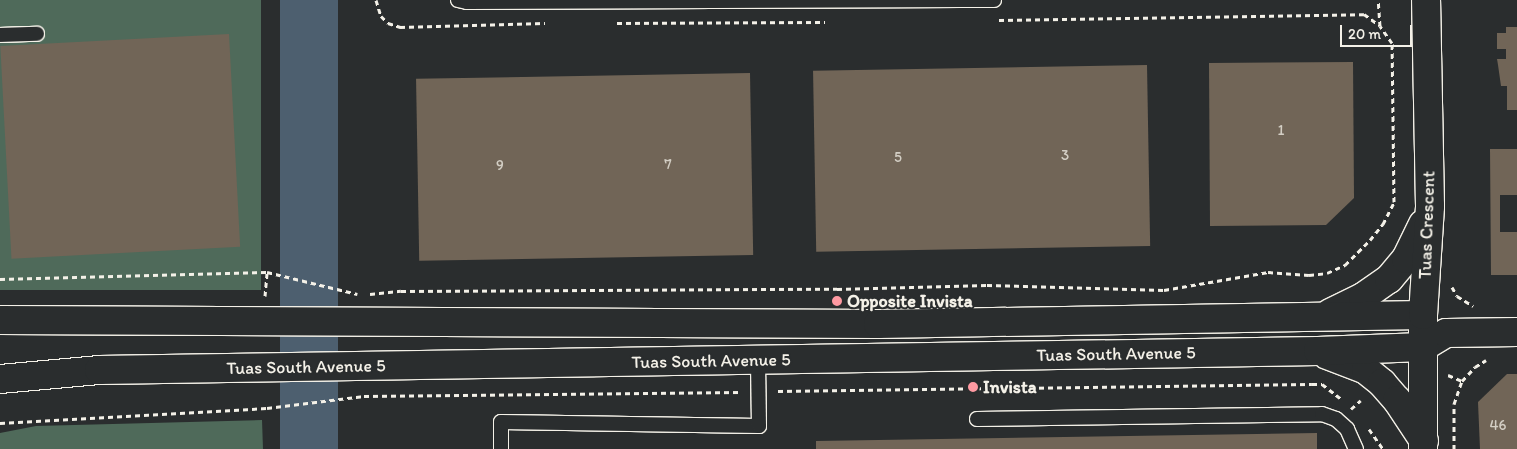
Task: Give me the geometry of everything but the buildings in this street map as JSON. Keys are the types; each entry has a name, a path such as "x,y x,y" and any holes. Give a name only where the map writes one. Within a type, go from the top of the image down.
{"street":[{"name":"Tuas Crescent","path":"1424,445 1423,315 1430,206 1426,0"},
{"path":"1322,317 1363,296 1389,279 1406,259 1418,238 1430,206"},
{"path":"1423,315 1446,333"},
{"name":"Tuas South Avenue 5","path":"0,320 878,324 1423,315"},
{"path":"1423,347 1446,333 1517,332"},
{"name":"Tuas South Avenue 5","path":"0,380 99,370 1318,352 1423,347"},
{"path":"1318,352 1366,370 1382,383 1397,400 1424,445"}],"lane":[{"path":"458,0 467,2 994,0"},
{"path":"0,35 37,34"},
{"path":"501,449 501,422 759,426 758,360"},
{"path":"977,419 1322,414 1336,419 1347,429 1356,449"}],"path":[{"path":"367,294 401,291 837,289 987,285 1164,290 1268,272 1309,275 1327,272 1345,265 1370,240 1384,224 1394,202 1392,44 1380,26 1378,0"},
{"path":"0,279 267,272 359,294"},
{"path":"1454,449 1454,404 1462,380 1475,367 1487,359"},
{"path":"1447,374 1462,380"},
{"path":"0,423 267,408 364,396 1322,384 1333,390 1356,415"},
{"path":"1366,426 1383,449"}],"green space":[{"path":"0,0 261,0 261,290 0,290"},
{"path":"262,420 263,449 0,449 0,433 36,426"}],"water":[{"path":"280,0 338,0 338,449 280,449"}],"place":[{"name":"Opposite Invista","path":"837,301"},
{"name":"Invista","path":"973,387"}]}
